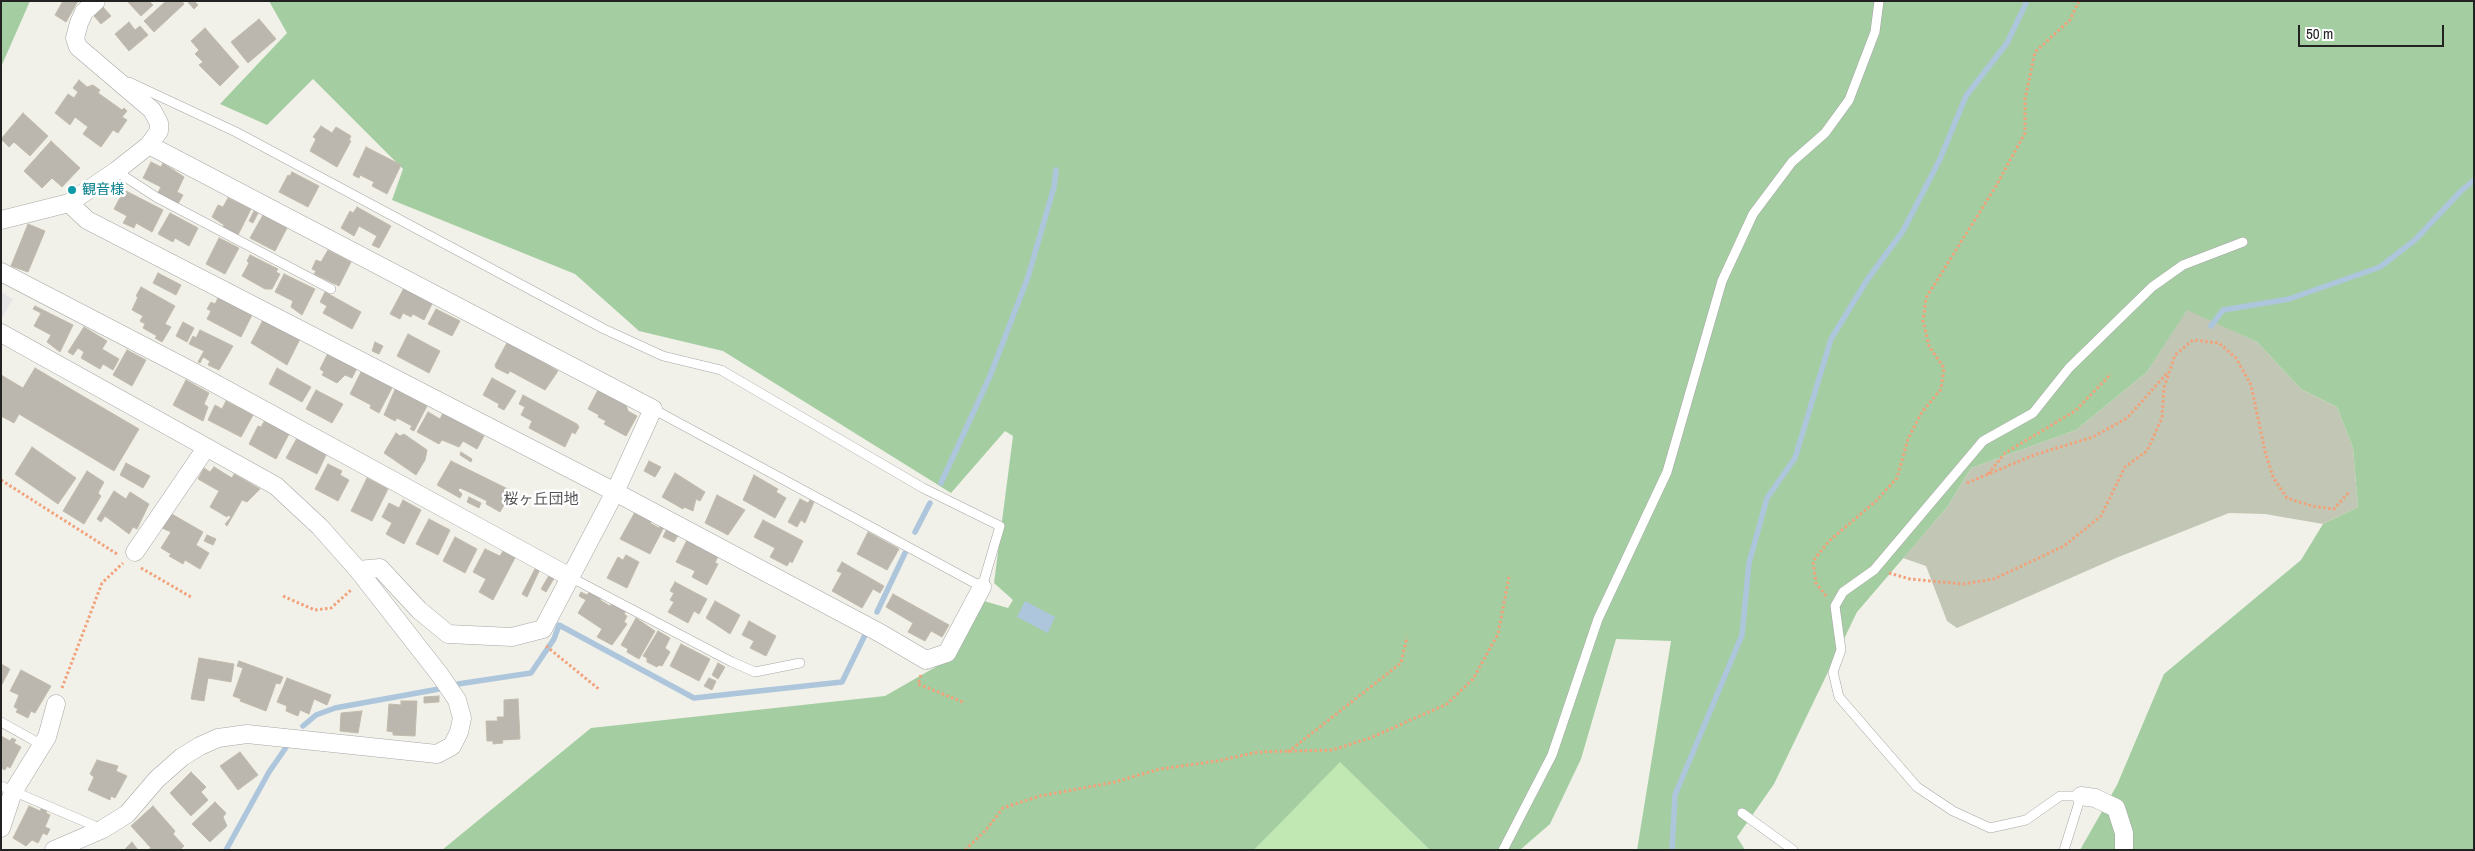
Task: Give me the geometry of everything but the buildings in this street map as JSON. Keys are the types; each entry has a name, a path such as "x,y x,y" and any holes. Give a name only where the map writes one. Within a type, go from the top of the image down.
{"street":[{"path":"1,220 69,203 116,172 149,144 159,131 157,116 111,74 78,48 75,38 84,12 96,1"},
{"path":"149,144 653,409 615,492 543,629 512,637 448,634 419,610 380,568 362,574"},
{"path":"69,203 87,220 615,492 872,628 926,660 947,653 982,587"},
{"path":"1,272 203,376 570,577"},
{"path":"1,333 276,486 320,527 362,574 457,700 462,718 459,732 452,746 437,754 420,754 247,734 218,738 182,757 157,779 126,814 103,829 54,850"},
{"path":"130,556 206,448"},
{"path":"1,828 7,789 47,737 56,704"},
{"path":"2081,796 2095,798 2116,808 2124,833 2124,850"}],"lane":[{"path":"1503,850 1552,755 1598,619 1667,472 1722,281 1753,214 1792,162 1825,134 1849,100 1875,32 1879,1"},
{"path":"111,74 236,132 604,329 663,356 721,370 923,488 1000,526 982,587 653,409"},
{"path":"116,172 156,197 331,289"},
{"path":"2064,850 2081,796 2060,796 2026,820 1990,828 1953,811 1917,787 1839,697 1832,672 1841,650 1835,606 1843,592 1874,570 1984,441 2033,413 2069,368 2152,287 2183,265 2243,242"},
{"path":"570,577 732,662 756,672 800,663"},
{"path":"1,722 42,745"},
{"path":"7,789 103,829"},
{"path":"1742,813 1793,850"}],"path":[{"path":"1835,606 1816,583 1813,561 1829,541 1876,501 1897,478 1908,439 1922,412 1941,389 1944,368 1929,346 1923,321 1926,298 1996,186 2025,133 2025,99 2035,52 2070,20 2079,1"},
{"path":"1874,570 1910,578 1963,584 1994,579 2064,546 2101,516 2125,467 2147,451 2162,418 2164,388 2175,355 2192,340 2219,343 2236,358 2251,385 2265,451 2273,476 2287,498 2312,506 2334,508 2349,492"},
{"path":"1938,494 2034,455 2093,437 2127,418 2150,395 2171,368"},
{"path":"1988,474 2005,453 2075,411 2110,374"},
{"path":"1,480 130,556 192,597"},
{"path":"56,704 102,583 130,556"},
{"path":"283,596 315,610 331,608 362,574"},
{"path":"965,850 986,830 1003,808 1040,796 1115,782 1160,769 1217,762 1258,752 1332,750 1370,738 1446,704 1474,679 1498,634 1509,578"},
{"path":"1288,752 1401,663 1407,637"},
{"path":"544,644 600,690"},
{"path":"926,660 918,684 965,703"}],"shaded area":[{"path":"1,292 13,299 1,320"},
{"path":"2187,309 2257,342 2301,389 2337,407 2353,448 2358,507 2323,524 2265,514 2229,513 2116,558 1957,628 1947,621 1926,566 1903,558 1948,506 1971,468 2076,430 2147,372"}],"green space":[{"path":"1,1 30,1 1,67"},
{"path":"269,1 2474,1 2474,850 2080,850 2117,785 2164,674 2301,560 2323,524 2358,507 2353,448 2337,407 2301,389 2257,342 2187,310 2147,372 2076,430 1971,468 1948,506 1857,612 1774,784 1737,837 1745,850 1637,850 1671,641 1616,639 1581,759 1550,824 1520,850 1430,850 1340,762 1254,850 442,850 591,728 885,696 953,657 984,601 1008,608 1013,600 994,583 1013,436 1005,431 951,493 723,351 639,331 575,274 392,200 403,169 313,79 267,125 220,104 287,33"},
{"path":"1340,761 1430,850 1254,850"}],"water":[{"path":"1025,601 1055,617 1048,633 1017,617"}],"waterway":[{"path":"1672,850 1675,795 1742,635 1749,563 1767,498 1795,458 1831,339 1867,280 1903,231 1940,159 1966,96 2007,43 2027,1"},
{"path":"941,483 990,376 1028,277 1054,187 1056,170"},
{"path":"2211,326 2223,310 2289,299 2380,267 2415,240 2461,191 2474,180"},
{"path":"915,532 930,503"},
{"path":"877,612 905,553"},
{"path":"458,684 531,673 554,639 559,625 694,698 842,682 866,633"},
{"path":"303,726 316,715 335,708 439,689"},
{"path":"226,850 269,772 287,746"}],"place":[{"name":"観音様","path":"72,190"}],"district":[{"name":"桜ヶ丘団地","path":"541,500"}]}
